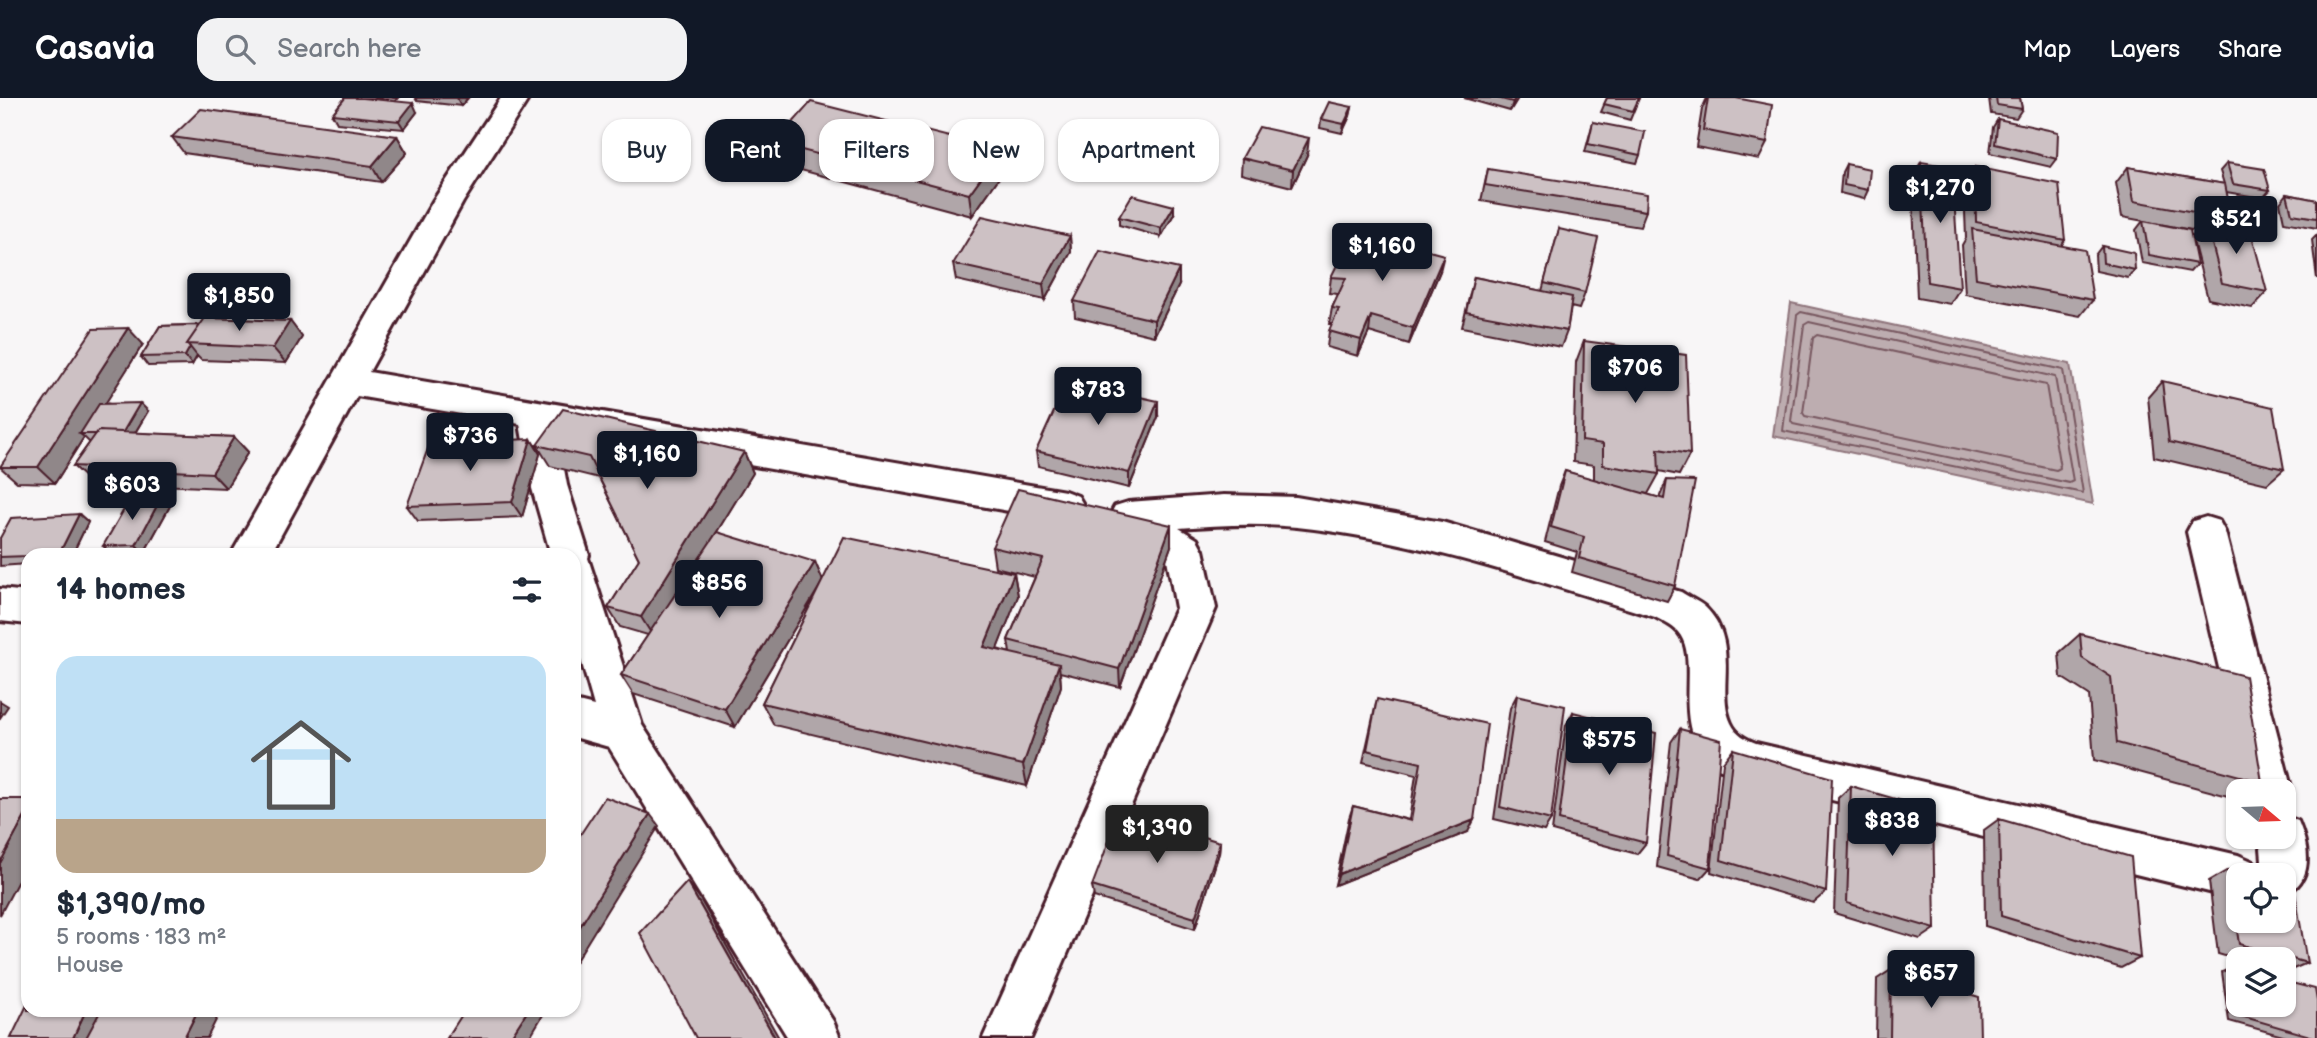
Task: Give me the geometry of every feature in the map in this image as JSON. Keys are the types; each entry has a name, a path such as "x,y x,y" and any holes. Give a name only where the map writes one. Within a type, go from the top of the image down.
{"street":[{"path":"254,548 448,201 515,98"},
{"path":"345,381 1132,517 1224,510 1296,512 1442,537 1667,604 1692,619 1705,645 1708,716 1712,734 1726,749 1754,762 2226,874"},
{"path":"536,414 548,485 568,548"},
{"path":"1007,1038 1196,608 1184,551 1132,517"},
{"path":"2206,532 2267,779"},
{"path":"581,592 623,732 816,1038"},
{"path":"0,605 21,607"},
{"path":"581,721 623,732"}],"water":[{"path":"1791,303 2070,364 2093,504 1773,436"}],"building":[{"path":"345,98 413,103 399,121 332,114"},
{"path":"1497,98 1515,98 1513,102"},
{"path":"1607,98 1639,98 1633,111 1604,104"},
{"path":"1708,98 1736,98 1772,105 1767,143 1703,130"},
{"path":"1996,98 2020,98 2022,109 1997,105"},
{"path":"811,102 878,119 819,119 819,155 805,151 805,119 796,119"},
{"path":"1329,102 1352,107 1344,124 1321,119"},
{"path":"201,109 397,136 372,166 172,137"},
{"path":"1998,119 2058,132 2057,159 1995,144"},
{"path":"1593,122 1645,132 1640,155 1588,144"},
{"path":"1259,127 1309,138 1293,170 1242,158"},
{"path":"934,133 948,137 948,182 978,182 969,194 923,182 934,182"},
{"path":"1921,162 1952,167 1960,288 1927,282"},
{"path":"2227,163 2264,169 2270,190 2233,184"},
{"path":"1846,164 1870,169 1868,190 1844,185"},
{"path":"1975,167 2059,184 2065,240 1976,222"},
{"path":"2128,167 2225,184 2232,219 2134,201"},
{"path":"1488,169 1647,194 1646,211 1485,185"},
{"path":"2287,194 2317,200 2317,218 2292,214"},
{"path":"1132,195 1174,206 1161,228 1119,217"},
{"path":"982,216 1070,236 1043,284 953,264"},
{"path":"2206,220 2250,228 2267,292 2222,283"},
{"path":"2143,221 2190,230 2197,264 2149,255"},
{"path":"1559,229 1598,238 1585,293 1544,283"},
{"path":"1972,229 2085,250 2093,300 1976,278"},
{"path":"1354,231 1444,255 1413,328 1371,316 1361,340 1329,331 1339,309 1332,308 1346,278 1331,277"},
{"path":"2102,246 2134,253 2135,270 2103,263"},
{"path":"1100,251 1179,269 1154,320 1074,301"},
{"path":"1474,277 1572,297 1567,331 1466,312"},
{"path":"205,318 290,321 273,348 187,344"},
{"path":"200,325 187,344 190,347 185,356 141,357 160,326"},
{"path":"128,328 38,467 0,467 93,329"},
{"path":"1584,341 1686,355 1690,454 1658,449 1659,474 1603,465 1603,444 1582,441"},
{"path":"1068,381 1158,401 1129,473 1036,451"},
{"path":"2162,381 2273,407 2284,469 2169,442"},
{"path":"140,403 123,432 98,431 96,434 80,434 99,404"},
{"path":"563,409 744,452 641,617 608,608 639,559 589,457 537,445"},
{"path":"98,431 234,437 212,473 73,466"},
{"path":"531,439 512,502 407,506 430,443"},
{"path":"1565,471 1664,499 1667,480 1695,481 1675,586 1579,558 1584,537 1551,527"},
{"path":"1018,489 1171,525 1119,669 1008,640 1043,559 992,547"},
{"path":"161,498 136,545 103,546 130,499"},
{"path":"79,514 62,548 21,548 21,556 0,557 0,538 11,518"},
{"path":"717,532 815,562 725,709 621,675"},
{"path":"844,537 1014,573 984,647 1059,664 1023,765 762,703"},
{"path":"2080,634 2245,676 2262,779 2251,779 2117,743 2111,677 2082,658"},
{"path":"1517,695 1565,706 1551,820 1500,807"},
{"path":"1377,699 1487,724 1474,820 1339,874 1353,806 1411,821 1421,763 1367,750"},
{"path":"1573,712 1656,733 1646,843 1559,820"},
{"path":"1680,729 1721,740 1710,868 1667,856"},
{"path":"1733,749 1832,778 1826,892 1721,860"},
{"path":"1851,786 1933,810 1935,929 1847,903"},
{"path":"605,797 650,814 581,925 581,833"},
{"path":"0,799 21,799 21,824 0,863"},
{"path":"1120,812 1220,842 1195,918 1092,886"},
{"path":"1999,819 2131,857 2140,958 2001,916"},
{"path":"687,882 775,1038 696,1038 640,933"},
{"path":"2296,899 2307,963 2296,960 2296,947 2250,947 2239,944 2237,933 2296,933"},
{"path":"1891,970 1979,997 1980,1038 1890,1038"},
{"path":"2296,984 2315,989 2317,1038 2244,1017 2296,1017"},
{"path":"21,1017 83,1017 73,1038 11,1038"},
{"path":"97,1017 194,1017 184,1038 86,1038"},
{"path":"460,1017 524,1017 510,1038 447,1038"}]}
